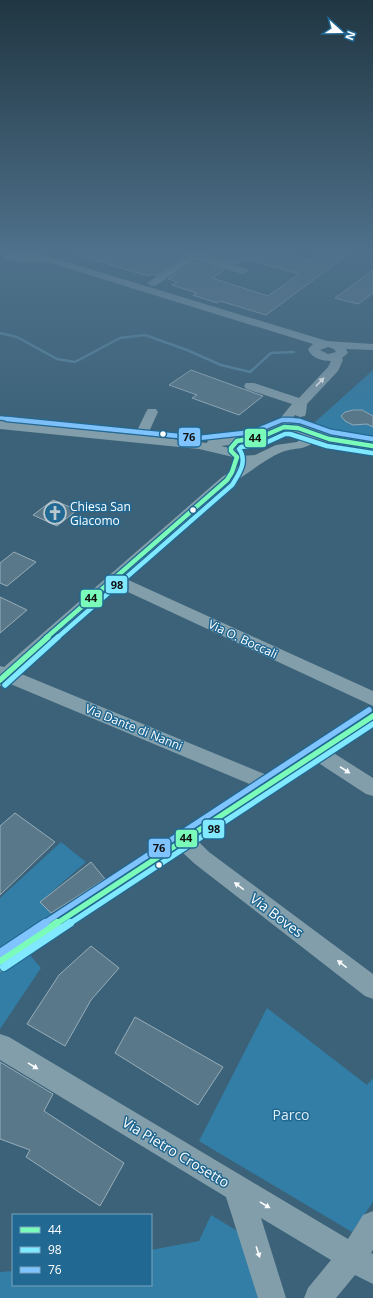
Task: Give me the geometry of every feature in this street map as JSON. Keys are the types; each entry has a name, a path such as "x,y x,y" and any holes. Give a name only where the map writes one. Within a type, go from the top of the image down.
{"street":[{"path":"221,313 302,338 333,350 337,360 334,368 292,411 278,429"},
{"path":"302,338 319,356 333,350 373,347"},
{"path":"250,386 301,403"},
{"path":"301,403 303,434"},
{"path":"140,439 152,412"},
{"path":"0,425 236,450 284,427 334,445 373,452"},
{"path":"2,676 227,480 238,474 257,459 281,448 303,434 373,446"},
{"path":"236,450 245,459 257,459"},
{"path":"227,480 232,472 236,450"},
{"name":"Via O. Boccali","path":"113,579 373,699"},
{"name":"Via Dante di Nanni","path":"2,676 248,774 268,784"},
{"path":"0,961 373,716"},
{"path":"317,752 373,788"},
{"name":"Via Boves","path":"184,840 202,858 370,980"},
{"name":"Via Pietro Crosetto","path":"0,1046 236,1189 362,1263"},
{"path":"236,1189 253,1235 272,1298"},
{"path":"318,1298 362,1263 373,1225"}],"green space":[{"path":"373,370 373,437 319,429 313,426 314,423"},
{"path":"61,842 86,862 40,902 52,914 0,949 0,898"},
{"path":"25,949 41,968 0,1029 0,966"},
{"name":"Parco","path":"267,1008 367,1085 373,1078 373,1202 352,1232 199,1141"},
{"path":"211,1215 239,1232 261,1298 0,1298 0,1272 12,1271 12,1286 152,1286 152,1250 199,1241"}],"building":[{"path":"258,313 269,313 266,315"},
{"path":"191,370 263,396 239,415 192,398 197,395 169,385"},
{"path":"362,410 373,416 373,427 367,424 353,425 345,421 341,416 345,412"},
{"name":"Chiesa San Giacomo","path":"53,500 77,510 57,526 33,515"},
{"path":"14,552 36,562 7,586 0,583 0,563"},
{"path":"0,597 27,610 0,633"},
{"path":"15,813 55,842 0,895 0,826"},
{"path":"91,862 105,879 51,913 40,902"},
{"path":"91,946 119,968 91,1000 65,1046 27,1024 59,975"},
{"path":"135,1017 223,1067 198,1105 115,1053"},
{"path":"0,1062 53,1094 44,1111 124,1163 100,1206 26,1157 30,1150 0,1139"}],"waterway":[{"path":"0,333 17,337 57,359 75,362 120,338 145,335 187,350 221,365 250,372 271,353 294,352"}],"transit line":[{"name":"76","path":"1,418 199,438 253,432 282,420 290,420 300,421 331,432 373,439"},
{"name":"44","path":"0,680 124,569 227,480 232,472 237,457 231,451 231,448 237,441 261,437 284,427 298,428 329,439 373,446"},
{"name":"98","path":"5,685 129,574 232,485 242,467 243,457 239,449 241,447 263,444 285,434 290,434 327,446 372,453"},
{"name":"76","path":"0,953 369,710"},
{"name":"44","path":"0,961 373,716"},
{"name":"98","path":"4,967 373,724"}],"place":[{"name":"Chiesa San Giacomo","path":"55,513"}]}
